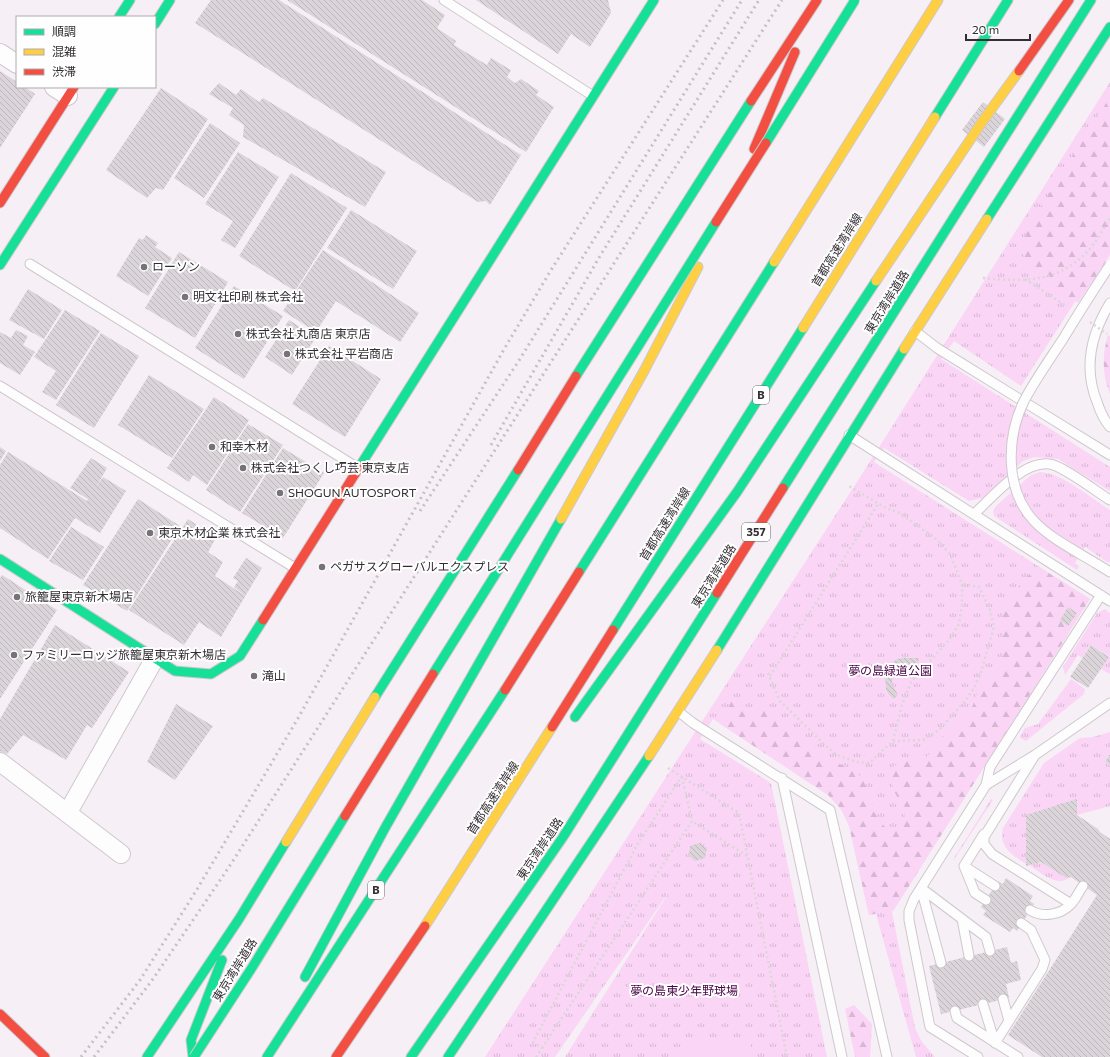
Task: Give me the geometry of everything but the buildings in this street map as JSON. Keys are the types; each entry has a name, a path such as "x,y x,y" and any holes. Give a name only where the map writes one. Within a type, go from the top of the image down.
{"main road":[{"path":"120,16 130,0"},
{"path":"156,22 170,0"},
{"path":"0,559 175,671 211,674 240,656 654,0"},
{"path":"147,1057 239,919 309,803 672,224 817,0"},
{"name":"東京湾岸道路","path":"193,1057 253,966 436,668 855,0"},
{"name":"B","path":"267,1057 465,754 938,0"},
{"name":"首都高速湾岸線","path":"336,1057 424,927 513,789 1008,0"},
{"path":"570,724 737,492 982,122 1069,0"},
{"name":"東京湾岸道路","path":"411,1057 563,837 1092,0"},
{"path":"288,1025 301,986 345,900 435,738 644,371 719,226 780,89 795,52 802,25"},
{"name":"357","path":"448,1057 679,712 849,435 1110,27"},
{"path":"0,265 113,88"},
{"path":"0,202 65,90"},
{"path":"513,789 545,754"},
{"path":"193,1057 191,1040 239,919"},
{"path":"0,1014 45,1057"}],"street":[{"path":"0,53 16,63"},
{"path":"68,812 155,658"},
{"path":"0,762 68,812 121,854"}],"lane":[{"path":"444,0 593,96"},
{"path":"30,264 358,468"},
{"path":"1110,265 1024,402 1012,439 1011,459 1013,478 1018,496 1034,520 1044,531 1110,572"},
{"path":"1110,303 1100,318 1089,358 1090,379 1095,398 1102,415 1110,427"},
{"path":"915,331 938,348 1110,455"},
{"path":"0,386 295,568"},
{"path":"849,435 1110,601"},
{"path":"974,514 1020,472 1034,465 1050,464 1060,468 1110,500"},
{"path":"978,1057 930,1027 909,920 912,905 921,888 986,785 990,767 1100,595"},
{"path":"986,785 1035,755 1110,703"},
{"path":"679,712 693,723 782,778 830,810 887,1057"},
{"path":"964,866 1035,755"},
{"path":"782,778 842,1057"},
{"path":"986,831 984,844 992,854 1071,904"},
{"path":"964,866 994,886"},
{"path":"964,866 975,893 986,900"},
{"path":"1030,910 1036,913 1050,914 1062,911 1071,904 1083,886"},
{"path":"921,888 986,937 990,951"},
{"path":"921,888 941,963"},
{"path":"962,919 969,956"},
{"path":"995,1043 1042,969 1045,960 1032,930 1021,923"},
{"path":"1003,999 1009,1021"},
{"path":"983,1004 995,1043"},
{"path":"955,1011 957,1018 1018,1057"}],"path":[{"path":"983,278 1037,280 1066,270 1088,251 1110,218"},
{"path":"1025,279 1072,310"},
{"path":"768,673 780,701 837,755 856,762 869,763 893,741 902,705 911,682 949,640 959,624 962,606 962,584 950,554 936,539 900,513 878,504 849,486"},
{"path":"770,676 878,504"},
{"path":"893,741 923,740 939,730 966,700 981,672 994,627 990,610 979,587 962,584"},
{"path":"666,766 739,813 787,1057"},
{"path":"682,776 692,821 747,856"},
{"path":"542,1048 533,1042 637,845 682,776"},
{"path":"536,1057 692,821"}],"green space":[{"name":"夢の島緑道公園","path":"1110,82 1110,247 1021,386 954,341 941,359 1110,467 1110,491 1058,459 1035,457 1023,461 983,498 969,501 884,448 874,462 1090,599 1054,623 1069,633 892,912 915,1028 922,1042 935,1057 916,1057 876,914 869,915 849,826 841,809 828,795 713,719 700,739 771,783 827,1057 565,1057 673,886 555,1057 485,1057 864,471"},
{"path":"1110,97 1110,255 1078,303 1036,276 1023,259 1026,230"},
{"path":"1108,335 1110,336 1110,394 1104,372 1104,357"},
{"path":"1040,472 1049,473 1067,481 1110,510 1110,562 1107,562 1085,547 1075,563 1079,566 1077,570 994,516 993,511 996,506 1031,475"},
{"path":"1034,570 1045,571 1090,599 894,910 869,915 849,826 841,809 828,795 719,723 733,699 756,713 764,708 779,715 827,758 856,772 865,781 874,812 884,826 893,832 904,825 905,807 893,788 892,778 894,766 909,760 923,760 936,747 940,738 957,728 971,710 980,685 988,678 995,677 1000,669 1002,660 1002,625 1005,607 1014,592"},
{"path":"1105,609 1110,613 1110,674 1101,669 1109,656 1091,645 1082,658 1078,655 1065,675 1063,667 1097,613"},
{"path":"1071,679 1085,689 1084,694 1026,741 1020,738 1025,728 1038,724"},
{"path":"1110,732 1110,754 1105,762 1110,765 1110,806 1077,815 1077,800 1026,815 1026,864 1011,853 1004,845 1002,834 1003,828 1044,763 1080,738 1093,737"},
{"path":"991,799 993,800 953,861 954,858"},
{"path":"1041,862 1066,878 1071,877 1060,881 1055,880 1049,878 1029,865"},
{"path":"854,1005 872,1024 870,1057 855,1057 845,1009"},
{"path":"749,1036 753,1057 668,1057 700,1042"}],"railway":[{"path":"81,1057 140,980 196,891 297,720 503,351 551,270 723,0"},
{"path":"420,511 518,362 742,0"},
{"path":"491,445 600,256 759,0"},
{"path":"94,1057 153,979 229,867 782,0"}],"traffic: fast":[{"path":"120,16 130,0"},
{"path":"156,22 170,0"},
{"path":"360,466 654,0"},
{"path":"766,143 855,0"},
{"path":"935,117 1008,0"},
{"path":"783,488 1091,0"},
{"path":"987,219 1110,27"},
{"path":"0,265 113,88"},
{"path":"576,376 751,101"},
{"path":"433,674 716,222"},
{"path":"579,572 774,262"},
{"path":"575,717 737,492 876,281"},
{"path":"613,630 803,328"},
{"path":"717,650 904,349"},
{"path":"375,697 518,470"},
{"path":"305,977 385,828 561,519"},
{"path":"0,559 175,671 211,674 240,656 263,620"},
{"path":"411,1057 563,837 717,593"},
{"path":"267,1057 505,690"},
{"path":"448,1057 649,756"},
{"path":"194,1057 253,966 345,816"},
{"path":"147,1057 239,919 286,842"},
{"path":"193,1057 191,1040 222,960"}],"traffic: slow":[{"path":"774,262 938,0"},
{"path":"876,281 982,122 1019,71"},
{"path":"803,328 935,117"},
{"path":"904,349 987,219"},
{"path":"561,519 644,371 698,267"},
{"path":"649,756 717,650"},
{"path":"286,842 375,697"},
{"path":"425,926 552,727"}],"traffic: jam":[{"path":"751,101 817,0"},
{"path":"1019,71 1069,0"},
{"path":"754,149 795,52"},
{"path":"0,203 73,88"},
{"path":"716,222 766,143"},
{"path":"518,470 576,376"},
{"path":"263,620 360,466"},
{"path":"717,593 783,488"},
{"path":"505,690 579,572"},
{"path":"552,727 613,630"},
{"path":"345,816 433,674"},
{"path":"336,1057 425,926"},
{"path":"0,1014 45,1057"}],"place":[{"name":"ローソン","path":"144,267"},
{"name":"明文社印刷 株式会社","path":"185,297"},
{"name":"株式会社 丸商店 東京店","path":"238,334"},
{"name":"株式会社 平岩商店","path":"287,354"},
{"name":"和幸木材","path":"212,447"},
{"name":"株式会社つくし巧芸 東京支店","path":"243,468"},
{"name":"SHOGUN AUTOSPORT","path":"280,493"},
{"name":"東京木材企業 株式会社","path":"150,533"},
{"name":"ペガサスグローバルエクスプレス","path":"322,567"},
{"name":"旅籠屋東京新木場店","path":"17,597"},
{"name":"ファミリーロッジ旅籠屋東京新木場店","path":"14,655"},
{"name":"滝山","path":"254,676"}],"park label":[{"name":"夢の島東少年野球場","path":"684,991"}]}
